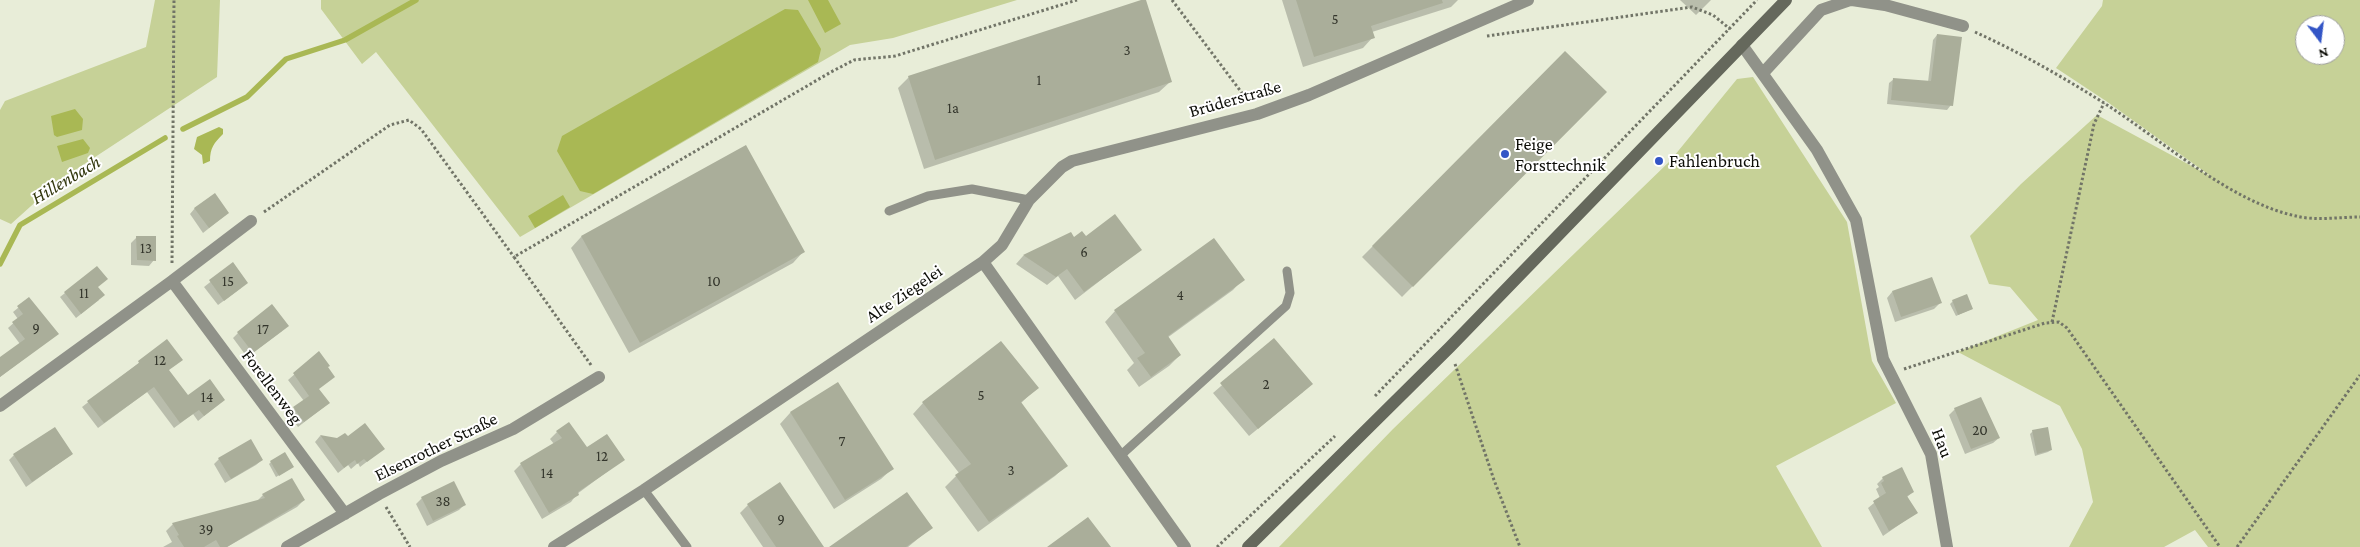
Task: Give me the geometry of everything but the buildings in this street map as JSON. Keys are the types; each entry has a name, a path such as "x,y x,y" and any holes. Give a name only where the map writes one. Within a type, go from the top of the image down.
{"main road":[{"path":"1248,547 1450,346 1786,0"}],"street":[{"name":"Brüderstraße","path":"983,262 1002,245 1029,200 1062,166 1072,161 1257,114 1310,95 1528,0"},
{"path":"1742,45 1764,72 1821,10 1851,0 1885,5 1963,26"},
{"name":"Hau","path":"1764,72 1818,150 1856,220 1883,359 1931,454 1947,547"},
{"path":"0,406 251,221"},
{"path":"983,262 1185,547"},
{"name":"Alte Ziegelei","path":"554,547 644,490 983,262"},
{"name":"Forellenweg","path":"172,281 345,514"},
{"name":"Elsenrother Straße","path":"287,547 441,461 512,429 599,377"}],"lane":[{"path":"889,211 928,196 972,189 1029,200"},
{"path":"1120,456 1286,306 1290,293 1287,271"},
{"path":"644,490 687,547"}],"path":[{"path":"172,281 174,0"},
{"path":"514,257 854,60 895,56 1077,0"},
{"path":"1172,0 1257,114"},
{"path":"1372,400 1757,0"},
{"path":"1478,37 1692,7 1713,15 1730,29 1742,45"},
{"path":"1963,26 2003,44 2104,103 2217,180 2256,204 2297,217 2360,217"},
{"path":"2052,322 2094,124 2104,103"},
{"path":"251,221 390,125 409,120 421,129 599,377"},
{"path":"1890,374 1976,344 2052,322 2059,322 2067,328 2220,547"},
{"path":"1450,346 1494,480 1520,547"},
{"path":"2237,547 2360,375"},
{"path":"1217,547 1337,434"},
{"path":"379,494 410,547"}],"shaded area":[{"path":"155,0 220,0 217,77 60,180 11,224 0,219 0,110 5,101 146,47"},
{"path":"321,0 1017,0 893,38 850,45 520,237 376,52 362,64 321,9"},
{"path":"808,0 828,0 841,24 825,33"},
{"path":"2103,0 2360,0 2360,547 2208,547 2195,530 2164,547 2069,547 2093,502 2082,449 2060,406 1958,352 2038,320 2010,287 1989,284 1970,236 2021,184 2097,115 2212,177 2106,101 2056,68 2102,6"},
{"path":"785,9 798,10 821,49 818,62 593,194 580,191 557,151 562,136"},
{"path":"1753,77 1847,222 1872,361 1896,403 1776,466 1822,547 1279,547 1393,429 1670,161 1737,79"},
{"path":"75,109 83,119 82,130 57,137 54,135 51,116"},
{"path":"219,127 223,129 223,134 213,146 210,161 203,164 202,155 194,149 197,137"},
{"path":"83,139 90,148 88,153 62,162 57,146"},
{"path":"563,195 570,207 535,228 528,216"}],"waterway":[{"name":"Hillenbach","path":"183,129 247,97 286,59 345,40 416,0"},
{"name":"Hillenbach","path":"0,264 20,225 165,138"}],"place":[{"name":"Feige Forsttechnik","path":"1505,154"},
{"name":"Fahlenbruch","path":"1659,161"}]}
